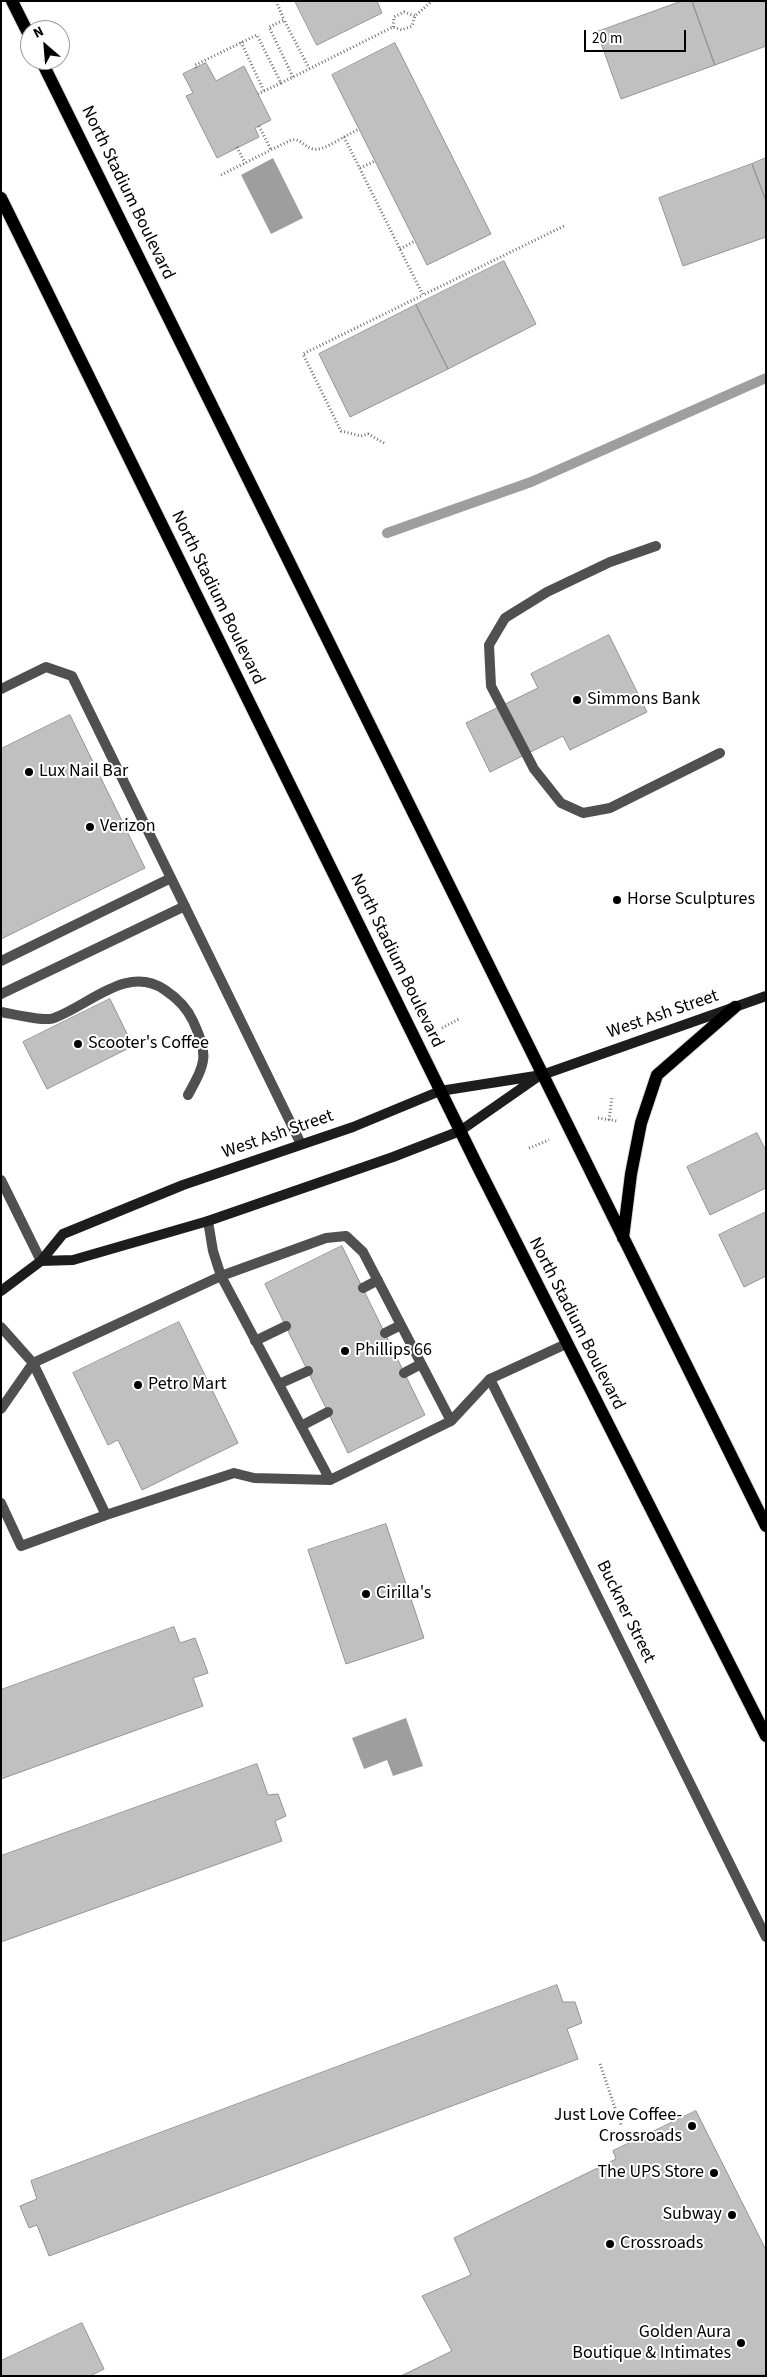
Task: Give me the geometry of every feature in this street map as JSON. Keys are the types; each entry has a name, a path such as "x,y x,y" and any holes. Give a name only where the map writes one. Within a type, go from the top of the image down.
{"main road":[{"path":"12,1 22,20"},
{"name":"North Stadium Boulevard","path":"46,70 766,1526"},
{"name":"North Stadium Boulevard","path":"1,198 440,1091 566,1344 766,1736"},
{"path":"623,1238 631,1174 641,1123 657,1075 735,1007"}],"street":[{"path":"656,546 610,562 547,592 505,618 489,645 491,686 534,769 561,804 583,813 610,808 720,753"},
{"path":"1,689 46,667 72,676 301,1144"},
{"path":"1,961 171,878"},
{"path":"1,994 185,906"},
{"path":"1,1012 52,1019 123,983 138,980 152,981 171,993 191,1017 204,1047 201,1072 188,1095"},
{"name":"West Ash Street","path":"1,1291 41,1261 63,1234 183,1185 353,1127 440,1091 542,1075 766,996"},
{"name":"West Ash Street","path":"41,1261 73,1260 208,1221 393,1158 460,1131 542,1075"},
{"path":"1,1180 41,1261"},
{"path":"208,1221 213,1250 221,1276 330,1480"},
{"path":"1,1409 33,1363 221,1276 326,1238 346,1236 363,1252 451,1421"},
{"path":"363,1288 378,1280"},
{"path":"385,1333 401,1325"},
{"path":"255,1341 286,1326"},
{"path":"1,1327 33,1363 106,1515"},
{"path":"1,1504 21,1546 106,1515 234,1473 254,1478 330,1480 451,1421 490,1378 566,1344"},
{"path":"404,1373 421,1364"},
{"path":"279,1384 308,1371"},
{"name":"Buckner Street","path":"490,1378 766,1937"},
{"path":"301,1426 328,1412"}],"path":[{"path":"276,1 309,68"},
{"path":"258,94 392,26 402,30 412,26 415,16 432,1"},
{"path":"392,26 394,17 404,12 415,16"},
{"path":"284,20 269,27 293,77"},
{"path":"196,68 195,65 257,35 280,83"},
{"path":"241,42 264,91"},
{"path":"259,126 271,150"},
{"path":"221,175 295,139 311,149 317,149 359,129"},
{"path":"344,137 423,295"},
{"path":"237,148 245,163"},
{"path":"360,168 375,161"},
{"path":"384,443 368,434 361,436 341,431 303,354 564,226"},
{"path":"400,249 415,241"},
{"path":"442,1028 459,1019"},
{"path":"609,1120 612,1097"},
{"path":"598,1118 622,1121"},
{"path":"529,1148 550,1140"},
{"path":"600,2064 621,2125"}],"shaded area":[{"path":"273,158 303,218 271,234 241,175"},
{"path":"406,1718 423,1766 393,1776 387,1760 364,1769 352,1738"}],"building":[{"path":"295,1 377,1 382,13 317,45"},
{"path":"682,1 692,1 715,65 621,99 597,32"},
{"path":"692,1 766,1 766,46 715,65"},
{"path":"395,43 491,234 427,265 332,75"},
{"path":"206,63 216,81 244,66 271,120 255,128 259,137 217,158 186,96 193,93 183,74"},
{"path":"766,158 766,201 752,164"},
{"path":"752,164 766,201 766,237 683,266 659,198"},
{"path":"504,261 536,324 448,369 416,305"},
{"path":"416,305 448,369 350,417 319,354"},
{"name":"Simmons Bank","path":"609,635 647,712 570,750 563,736 490,772 466,723 538,688 531,674"},
{"path":"70,715 145,868 1,939 1,749"},
{"name":"Scooter's Coffee","path":"110,999 133,1046 47,1089 23,1042"},
{"path":"757,1133 766,1151 766,1188 710,1215 687,1167"},
{"path":"766,1212 766,1276 744,1287 719,1235"},
{"path":"342,1246 425,1415 348,1453 265,1284"},
{"path":"179,1322 238,1443 142,1490 118,1440 108,1445 73,1373"},
{"name":"Cirilla's","path":"386,1524 424,1638 346,1664 308,1550"},
{"path":"174,1627 180,1643 195,1638 208,1673 193,1678 203,1706 1,1779 1,1690"},
{"path":"257,1764 268,1795 278,1794 286,1816 275,1821 282,1841 1,1942 1,1856"},
{"path":"557,1985 563,2002 575,2002 582,2023 567,2029 578,2059 49,2256 37,2225 29,2228 20,2206 37,2199 31,2181"},
{"name":"Crossroads","path":"696,2111 766,2250 766,2375 401,2376 452,2351 422,2296 471,2275 454,2238 616,2159 613,2151"},
{"path":"82,2323 104,2369 90,2376 1,2376 1,2361"}],"waterway":[{"path":"387,533 531,482 766,378"}],"place":[{"name":"Simmons Bank","path":"577,700"},
{"name":"Lux Nail Bar","path":"29,772"},
{"name":"Verizon","path":"90,827"},
{"name":"Horse Sculptures","path":"617,900"},
{"name":"Scooter's Coffee","path":"78,1044"},
{"name":"Phillips 66","path":"345,1351"},
{"name":"Petro Mart","path":"138,1385"},
{"name":"Cirilla's","path":"366,1594"},
{"name":"Just Love Coffee- Crossroads","path":"692,2126"},
{"name":"The UPS Store","path":"714,2173"},
{"name":"Subway","path":"732,2215"},
{"name":"Crossroads","path":"610,2244"},
{"name":"Golden Aura Boutique & Intimates","path":"741,2343"}]}
